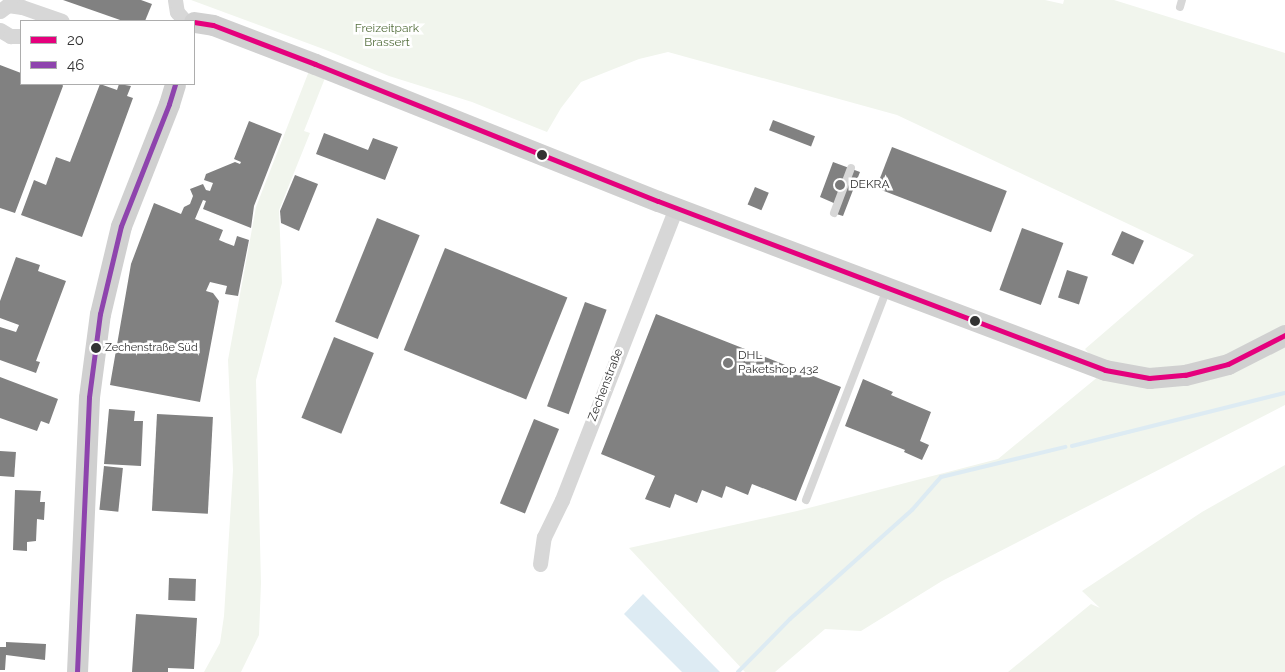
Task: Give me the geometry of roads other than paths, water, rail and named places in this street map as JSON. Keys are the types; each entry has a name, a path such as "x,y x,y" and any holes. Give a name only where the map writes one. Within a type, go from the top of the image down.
{"street":[{"path":"175,0 177,12 183,20"},
{"path":"0,11 8,5 22,7 59,20"},
{"path":"195,22 213,26 320,66 676,207 1087,364 1134,377 1174,378 1228,364 1285,336"},
{"path":"0,30 10,36 20,36"},
{"path":"77,672 87,435 100,314 121,226 175,85"},
{"name":"Zechenstraße","path":"540,564 544,537 562,500 676,207"}],"lane":[{"path":"834,213 851,168"},
{"path":"806,500 888,287"}],"waterway":[{"path":"1072,446 1285,393"},
{"path":"738,672 790,619 912,510 941,477 1065,447"}],"place":[{"name":"DEKRA","path":"840,185"},
{"name":"Zechenstraße Süd","path":"96,348"},
{"name":"DHL Paketshop 432","path":"728,363"}],"park label":[{"name":"Freizeitpark Brassert","path":"387,36"}]}
